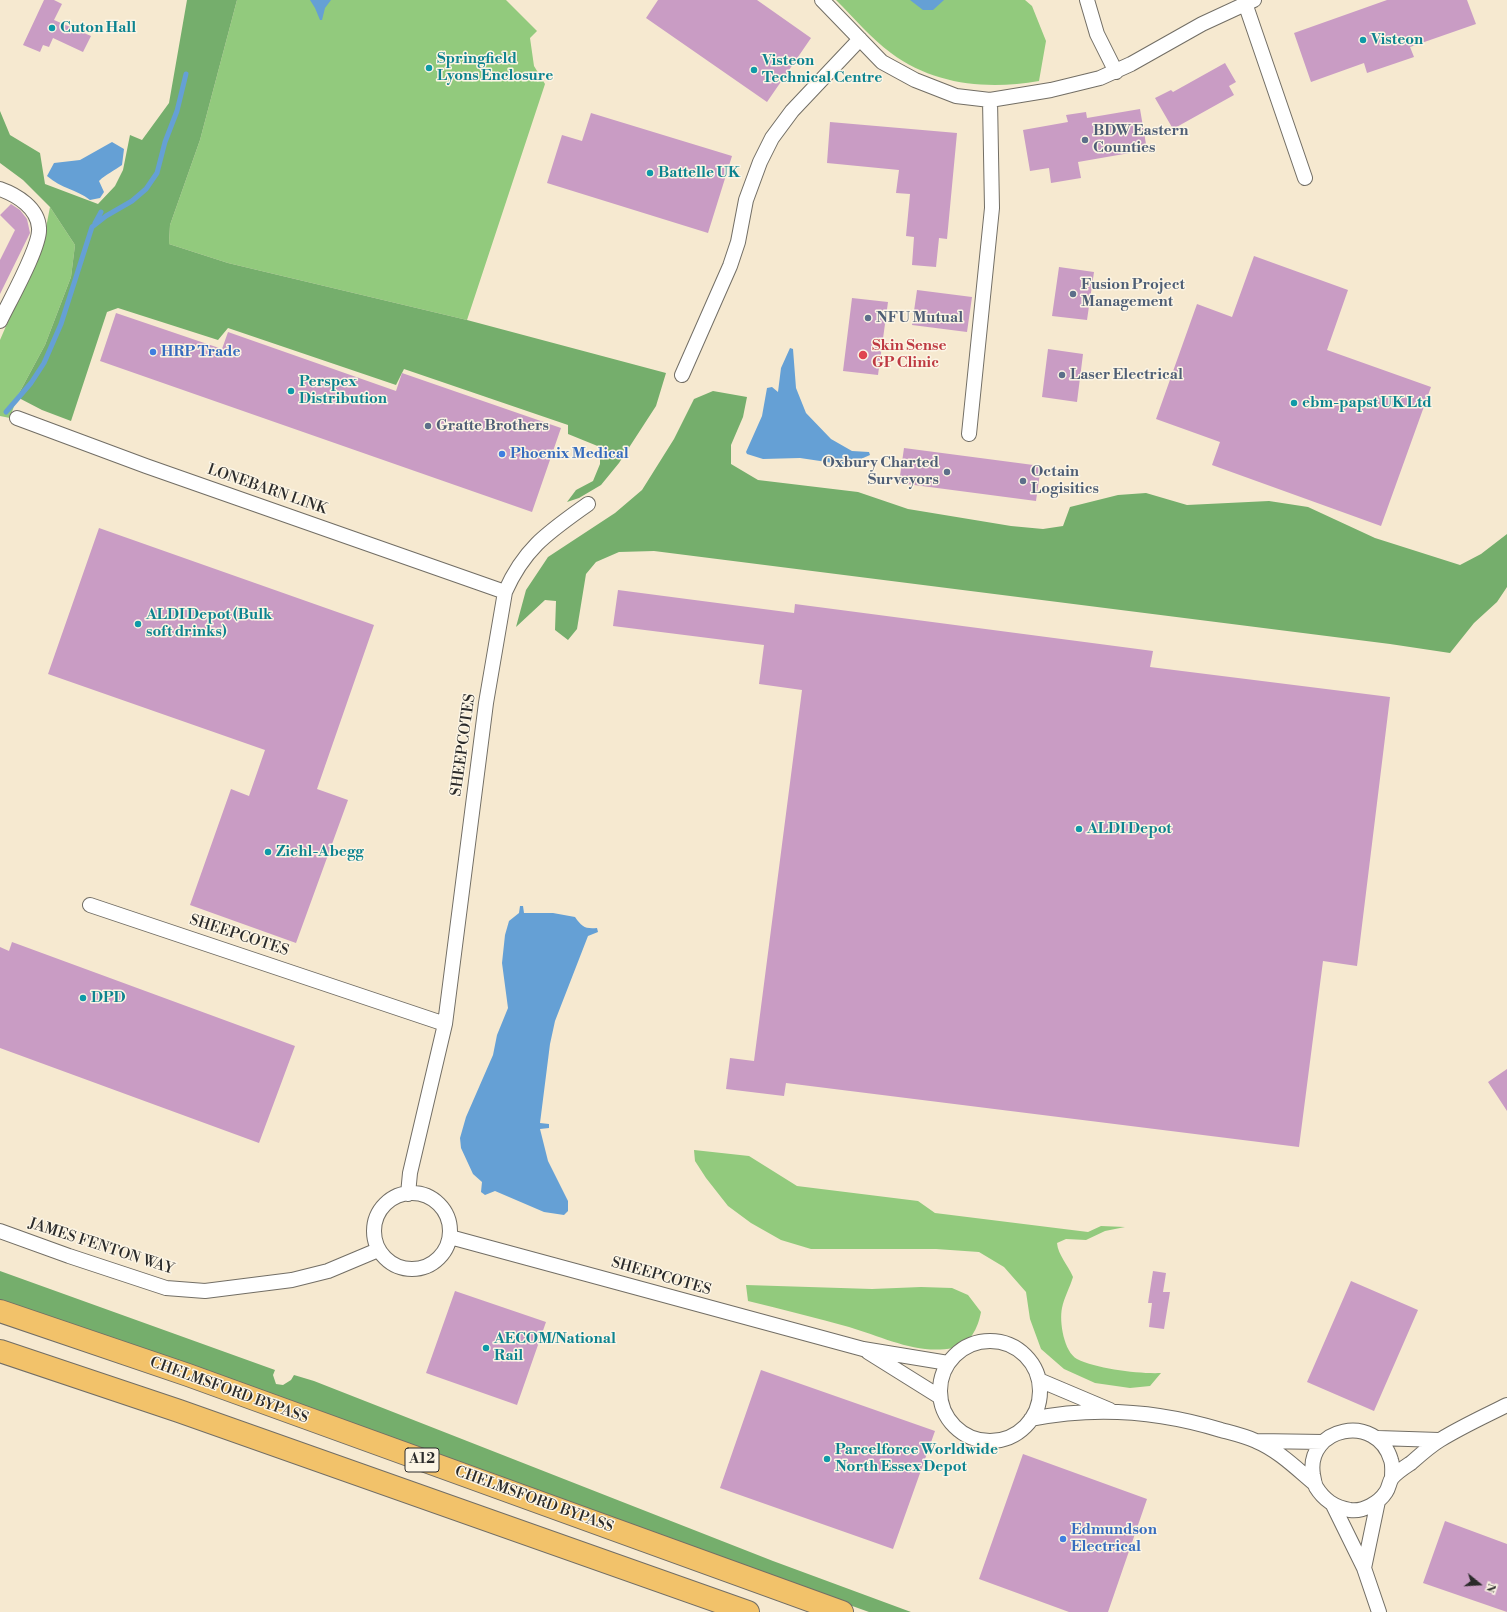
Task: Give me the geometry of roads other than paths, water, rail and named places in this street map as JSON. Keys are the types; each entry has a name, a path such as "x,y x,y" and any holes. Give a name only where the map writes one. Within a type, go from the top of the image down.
{"highway":[{"name":"CHELMSFORD BYPASS","path":"0,1310 188,1375 842,1612"},
{"name":"A12","path":"0,1350 179,1411 748,1612"}],"street":[{"path":"822,0 882,62 915,80 956,96 990,100 1051,90 1100,78 1116,72 1202,24 1249,2 1305,178"},
{"path":"1087,0 1098,34 1116,72"},
{"path":"682,375 730,266 738,242 746,200 760,162 772,138 792,111 860,39"},
{"path":"969,434 992,208 990,100"},
{"path":"0,189 14,195 31,208 40,228 35,248 0,321"},
{"name":"LONEBARN LINK","path":"17,418 146,466 505,592"},
{"name":"SHEEPCOTES","path":"408,1194 410,1173 445,1024 486,703 505,592 512,576 531,548 553,529 588,504"},
{"name":"SHEEPCOTES","path":"90,905 445,1024"},
{"path":"402,1194 408,1194 420,1194 430,1198 440,1206 448,1218 450,1237 445,1249 434,1262 419,1269 406,1269 387,1261 378,1250 374,1235 374,1223 381,1209 389,1200 402,1194"},
{"name":"JAMES FENTON WAY","path":"0,1231 69,1256 166,1288 205,1291 292,1280 334,1268 378,1250"},
{"name":"SHEEPCOTES","path":"450,1237 863,1349 948,1364"},
{"path":"994,1341 1009,1344 1022,1353 1033,1365 1038,1380 1038,1401 1036,1411 1031,1419 1019,1431 1004,1439 987,1441 974,1438 959,1430 950,1421 943,1410 940,1397 941,1379 948,1364 956,1353 968,1346 980,1342 994,1341"},
{"name":"SHEEPCOTES","path":"863,1349 940,1397"},
{"path":"1038,1380 1112,1411"},
{"path":"1392,1478 1439,1440 1507,1405"},
{"path":"1031,1419 1049,1415 1112,1411 1179,1419 1257,1441 1323,1442"},
{"path":"1347,1430 1365,1431 1378,1438 1387,1449 1392,1462 1392,1478 1387,1491 1378,1501 1365,1508 1351,1510 1333,1505 1322,1496 1315,1484 1312,1468 1316,1454 1323,1442 1334,1434 1347,1430"},
{"path":"1378,1438 1439,1440"},
{"path":"1257,1441 1280,1456 1315,1484"},
{"path":"1364,1568 1378,1501"},
{"path":"1333,1505 1364,1568 1379,1612"}],"water":[{"path":"310,0 331,0 325,8 322,20 320,20"},
{"path":"910,0 944,0 933,10 923,10"},
{"path":"112,142 124,149 122,165 104,176 99,181 104,192 100,198 90,200 79,193 58,184 47,176 54,163 80,160"},
{"path":"790,348 793,349 796,388 806,413 831,439 852,451 869,452 870,455 847,465 800,458 763,459 747,454 746,452 762,416 767,388 772,387 778,392 781,368"},
{"path":"520,906 523,906 524,913 553,913 575,917 584,927 597,928 598,932 588,936 555,1021 550,1044 540,1123 549,1124 549,1128 540,1129 548,1161 568,1201 568,1211 564,1215 544,1212 495,1191 485,1195 481,1192 482,1182 473,1174 461,1148 460,1138 466,1117 493,1055 497,1035 508,1008 502,963 505,935 509,921 519,913"}],"waterway":[{"path":"6,412 31,383 44,363 61,324 92,227 106,216 132,201 146,189 157,173 165,142 177,111 186,74"},
{"path":"95,223 101,212"}],"place":[{"name":"Cuton Hall","path":"52,28"},
{"name":"Visteon","path":"1363,40"},
{"name":"Springfield Lyons Enclosure","path":"429,68"},
{"name":"Visteon Technical Centre","path":"754,70"},
{"name":"BDW Eastern Counties","path":"1085,140"},
{"name":"Battelle UK","path":"650,173"},
{"name":"Fusion Project Management","path":"1073,294"},
{"name":"NFU Mutual","path":"868,318"},
{"name":"HRP Trade","path":"153,352"},
{"name":"Skin Sense GP Clinic","path":"863,355"},
{"name":"Laser Electrical","path":"1062,375"},
{"name":"Perspex Distribution","path":"291,391"},
{"name":"ebm-papst UK Ltd","path":"1294,403"},
{"name":"Gratte Brothers","path":"428,426"},
{"name":"Phoenix Medical","path":"502,454"},
{"name":"Oxbury Charted Surveyors","path":"947,472"},
{"name":"Octain Logisitics","path":"1023,481"},
{"name":"ALDI Depot (Bulk soft drinks)","path":"138,624"},
{"name":"ALDI Depot","path":"1079,829"},
{"name":"Ziehl-Abegg","path":"268,852"},
{"name":"DPD","path":"83,998"},
{"name":"AECOM/National Rail","path":"486,1348"},
{"name":"Parcelforce Worldwide North Essex Depot","path":"827,1459"},
{"name":"Edmundson Electrical","path":"1063,1539"}]}
